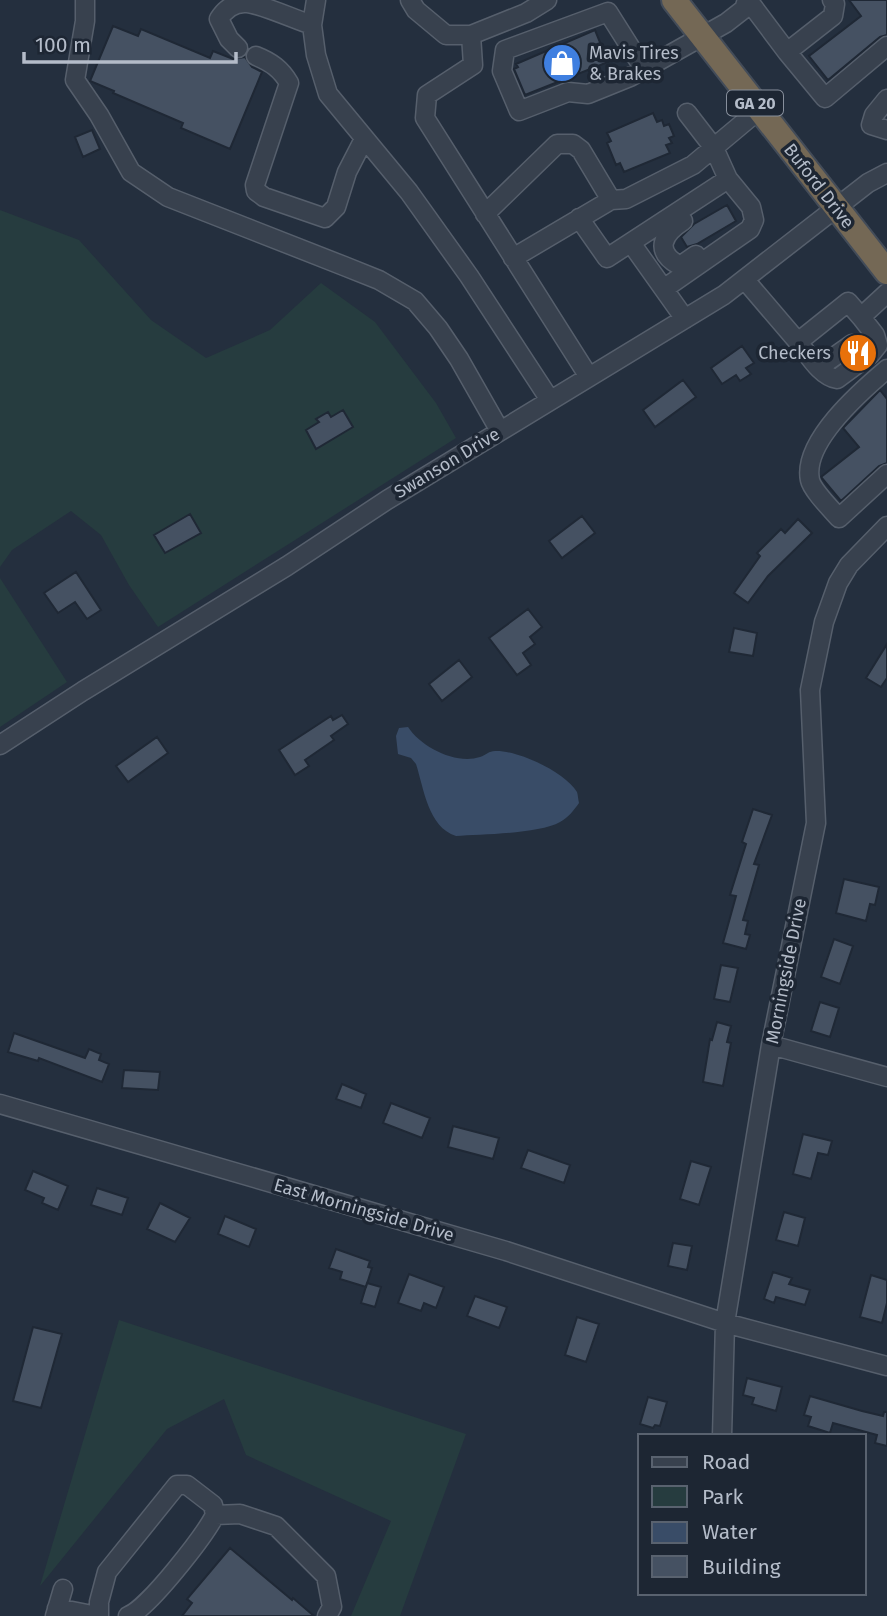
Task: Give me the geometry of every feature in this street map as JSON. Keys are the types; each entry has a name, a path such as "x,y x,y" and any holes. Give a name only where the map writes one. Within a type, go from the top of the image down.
{"highway":[{"name":"Buford Drive","path":"674,0 887,272"}],"street":[{"path":"85,0 85,21 75,80 99,115 131,172 168,197 379,280 415,302 438,328 459,359 500,431"},
{"path":"316,0 312,25 316,55 328,94 409,192 469,276 550,400"},
{"path":"410,0 416,9 446,35 471,35 526,13 547,0"},
{"path":"703,36 719,15 737,0"},
{"path":"644,69 608,12 505,50 502,71 519,111 568,92 588,94 644,69 726,23 744,9 747,0"},
{"path":"747,0 825,98 887,46"},
{"path":"787,52 833,16 835,4 832,0"},
{"path":"238,48 229,39 219,19 224,11 237,4 248,3 312,25"},
{"path":"471,35 473,65"},
{"path":"256,56 280,69 289,83 255,185 256,191 264,197 324,218 336,207 347,172 364,139"},
{"path":"502,71 473,65 427,95 425,118 589,377"},
{"path":"887,99 874,115 871,125 887,130"},
{"path":"513,258 611,200 626,199 693,165 760,109"},
{"path":"687,113 715,148 721,183 710,202 669,230 664,238 669,258 680,266 739,228 750,229"},
{"path":"485,214 557,144 573,144 581,150 611,200"},
{"name":"Swanson Drive","path":"0,745 500,431 685,319 745,279 868,183 887,173"},
{"path":"665,288 750,229 754,220 751,207 721,183"},
{"path":"579,218 607,258 721,183"},
{"path":"631,243 685,319"},
{"path":"745,279 797,342 812,360 828,377 837,379 867,357 878,345 860,332 848,302 797,342"},
{"path":"812,360 828,361 860,332 887,293"},
{"path":"887,369 846,407 823,435 809,463 810,483 839,518 887,474"},
{"name":"Morningside Drive","path":"722,1434 725,1323 771,1045 816,823 810,690 824,622 838,583 849,565 887,526"},
{"path":"771,1045 887,1077"},
{"name":"East Morningside Drive","path":"0,1104 506,1251 725,1323 887,1366"},
{"path":"63,1590 56,1612 98,1616 107,1572 177,1485 187,1485 213,1505 215,1515 198,1541 144,1606 128,1616"},
{"path":"215,1515 240,1514 276,1527 326,1576 332,1607 327,1616"}],"green space":[{"path":"0,210 79,240 151,320 206,358 270,330 321,283 375,322 436,403 456,438 158,627 129,585 101,535 71,511 12,550 0,567"},
{"path":"0,578 67,682 0,727"},
{"path":"119,1320 466,1434 400,1616 351,1616 391,1521 246,1455 224,1399 167,1429 40,1586"}],"water":[{"path":"408,727 421,741 450,756 471,759 493,751 528,758 552,770 571,784 577,792 579,803 566,818 551,826 524,831 456,836 447,831 433,816 416,764 411,758 398,754 396,736 399,728"}],"building":[{"path":"849,0 887,0 887,35 880,37 828,80 809,56 861,16"},
{"path":"113,26 138,36 141,29 210,58 213,51 233,59 245,57 252,67 262,72 230,149 181,128 183,123 90,81"},
{"name":"Mavis Tires & Brakes","path":"595,30 608,62 525,95 514,69 518,67 516,64"},
{"path":"653,113 657,122 662,120 664,126 669,124 674,136 669,138 672,143 666,145 670,153 624,172 620,163 616,165 607,143 611,141 607,133"},
{"path":"92,130 100,149 83,157 75,137"},
{"path":"727,205 736,221 687,247 681,237 694,224"},
{"path":"742,346 754,363 746,368 751,374 740,381 736,375 722,384 711,368"},
{"path":"683,380 696,397 655,427 643,410"},
{"path":"880,390 887,399 887,463 879,466 841,501 821,477 859,447 843,428"},
{"path":"343,410 353,427 316,449 306,430 319,422 316,419 328,412 331,417"},
{"path":"190,514 201,533 165,553 154,535"},
{"path":"582,516 595,533 562,558 549,541"},
{"path":"798,519 812,533 768,576 748,603 734,593 760,556 757,553 781,529 785,533"},
{"path":"76,572 101,610 87,619 75,602 58,613 44,593"},
{"path":"528,609 542,627 530,637 535,644 523,653 531,665 517,675 489,638"},
{"path":"734,628 757,633 753,656 729,652"},
{"path":"887,644 887,678 881,687 866,678"},
{"path":"459,660 472,677 442,701 429,684"},
{"path":"342,715 348,724 331,736 334,740 305,760 309,766 295,775 279,750 331,716 333,720"},
{"path":"157,737 168,753 128,782 116,766"},
{"path":"753,809 772,815 754,864 759,865 743,920 748,921 745,934 750,935 746,949 723,943 736,896 730,895 746,844 742,842"},
{"path":"844,879 879,887 875,905 870,904 866,921 836,913"},
{"path":"834,939 853,946 840,984 821,977"},
{"path":"721,965 738,968 730,1002 714,999"},
{"path":"820,1002 839,1008 830,1037 811,1031"},
{"path":"717,1022 731,1026 727,1042 731,1043 723,1086 703,1082 710,1039 712,1040"},
{"path":"14,1033 85,1058 89,1049 101,1054 99,1060 109,1064 102,1082 39,1058 38,1061 8,1052"},
{"path":"124,1070 160,1072 158,1090 122,1088"},
{"path":"342,1084 366,1094 361,1108 336,1099"},
{"path":"391,1103 430,1118 422,1138 383,1123"},
{"path":"453,1126 499,1138 493,1159 448,1147"},
{"path":"803,1134 832,1141 828,1155 818,1153 811,1179 793,1174"},
{"path":"528,1150 570,1165 564,1183 521,1168"},
{"path":"691,1161 711,1167 699,1205 680,1199"},
{"path":"33,1171 68,1186 58,1210 42,1203 44,1198 25,1190"},
{"path":"97,1188 128,1198 122,1215 91,1205"},
{"path":"160,1203 190,1218 175,1242 147,1229"},
{"path":"784,1212 805,1218 798,1246 776,1240"},
{"path":"225,1216 256,1229 249,1247 218,1234"},
{"path":"673,1243 692,1246 687,1270 668,1266"},
{"path":"336,1249 370,1261 368,1267 372,1268 366,1287 340,1279 342,1272 329,1268"},
{"path":"773,1272 792,1278 789,1284 810,1290 805,1305 776,1297 774,1303 764,1299"},
{"path":"409,1274 444,1287 436,1308 424,1303 421,1311 398,1303"},
{"path":"871,1275 887,1280 887,1303 882,1323 860,1317"},
{"path":"367,1283 381,1287 375,1307 361,1303"},
{"path":"475,1296 507,1307 499,1328 467,1316"},
{"path":"577,1317 599,1324 586,1362 565,1355"},
{"path":"33,1327 62,1334 41,1408 13,1401"},
{"path":"747,1378 782,1387 776,1411 752,1404 754,1398 743,1395"},
{"path":"810,1396 883,1416 884,1412 887,1412 887,1446 875,1443 877,1435 833,1423 830,1433 808,1426 811,1417 804,1415"},
{"path":"648,1397 667,1402 660,1426 655,1425 653,1428 640,1424"},
{"path":"230,1548 314,1616 182,1616 192,1603 187,1599"}],"place":[{"name":"Mavis Tires & Brakes","path":"562,63"},
{"name":"Checkers","path":"858,353"}]}
